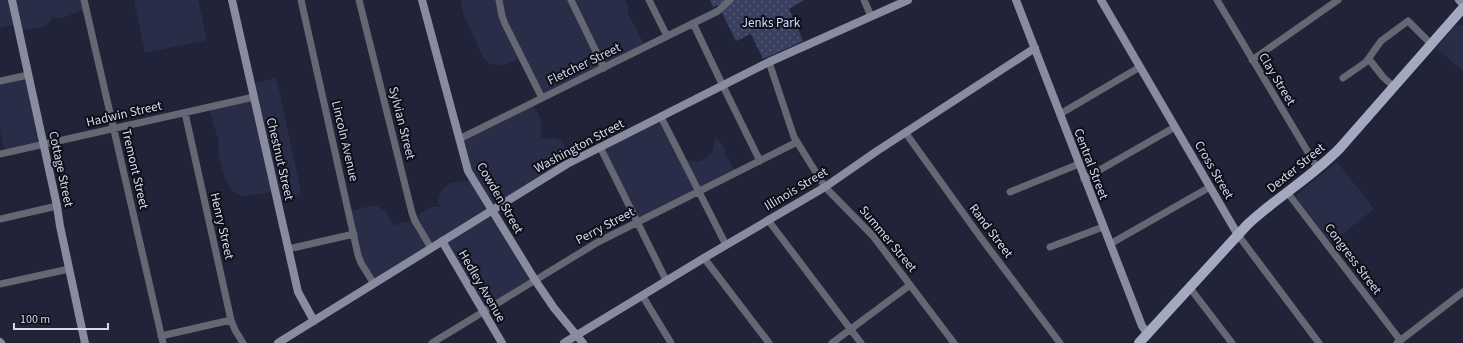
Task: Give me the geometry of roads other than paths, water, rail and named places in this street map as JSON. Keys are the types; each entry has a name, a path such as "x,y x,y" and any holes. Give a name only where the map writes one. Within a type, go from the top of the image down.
{"main road":[{"name":"Dexter Street","path":"1143,340 1255,217 1318,169 1344,144 1463,8"}],"street":[{"name":"Cottage Street","path":"12,0 44,144 85,343"},
{"name":"Tremont Street","path":"84,0 162,340"},
{"name":"Chestnut Street","path":"232,0 298,292 314,321"},
{"name":"Lincoln Avenue","path":"301,0 360,259 374,284"},
{"name":"Sylvian Street","path":"359,0 412,214 431,248"},
{"name":"Cowden Street","path":"422,0 468,171 535,280 554,308 584,343"},
{"path":"499,0 505,24 542,98"},
{"path":"571,0 604,68"},
{"path":"649,0 667,36"},
{"name":"Fletcher Street","path":"459,139 718,11 730,0"},
{"path":"864,0 871,16"},
{"name":"Washington Street","path":"278,343 562,166 769,62 908,0"},
{"name":"Central Street","path":"1016,0 1142,326 1143,340"},
{"name":"Cross Street","path":"1101,0 1238,235 1319,343"},
{"name":"Clay Street","path":"1216,0 1318,169"},
{"path":"1252,60 1338,0"},
{"path":"1459,0 1463,4"},
{"path":"1343,78 1369,59 1379,44 1408,21 1431,44"},
{"path":"693,23 760,160"},
{"name":"Illinois Street","path":"564,343 666,280 825,187 905,132 1035,48"},
{"path":"1369,59 1383,77 1394,87"},
{"name":"Summer Street","path":"769,62 797,142 825,187 873,236 954,343"},
{"path":"1060,114 1140,67"},
{"path":"0,81 28,75"},
{"name":"Hadwin Street","path":"0,154 254,98"},
{"name":"Henry Street","path":"185,113 231,320 243,343"},
{"path":"661,116 726,246"},
{"path":"1084,179 1175,127"},
{"name":"Rand Street","path":"905,132 981,238 1060,343"},
{"name":"Perry Street","path":"432,343 598,242 797,142"},
{"path":"600,147 666,280"},
{"path":"1010,192 1079,164"},
{"path":"1110,244 1210,187"},
{"name":"Congress Street","path":"1287,192 1398,342"},
{"path":"0,219 57,206"},
{"path":"768,220 861,343"},
{"path":"1050,247 1103,227"},
{"path":"288,249 354,234"},
{"name":"Hedley Avenue","path":"442,241 502,343"},
{"path":"704,258 769,343"},
{"path":"0,284 69,269"},
{"path":"832,343 910,285"},
{"path":"1190,288 1232,343"},
{"path":"1398,342 1463,292"},
{"path":"642,295 671,343"},
{"path":"162,340 231,320"}],"park label":[{"name":"Jenks Park","path":"771,23"}]}
